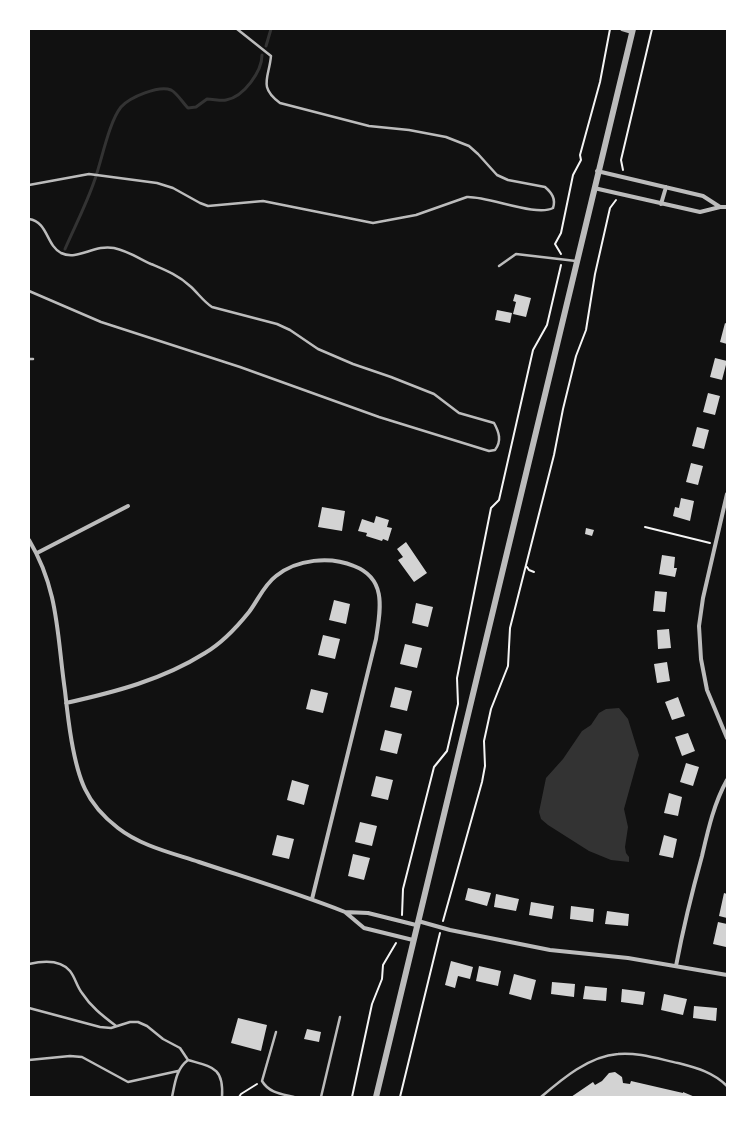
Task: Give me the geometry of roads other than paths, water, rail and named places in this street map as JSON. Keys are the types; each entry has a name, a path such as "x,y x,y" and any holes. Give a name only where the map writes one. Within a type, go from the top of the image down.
{"street":[{"path":"376,1097 632,30 622,29"},
{"path":"598,171 703,196 720,207"},
{"path":"662,204 666,187"},
{"path":"594,188 700,212 720,207 727,207"},
{"path":"727,494 703,598 699,633 701,659 707,690 727,738"},
{"path":"37,553 128,506"},
{"path":"29,540 37,553 55,606 66,703 74,753 85,789 100,811 119,829 153,847 312,899 345,912 364,928 413,940"},
{"path":"66,703 141,684 175,671 207,652 231,632 276,576 297,564 321,560 349,564 363,570 373,580 380,594 380,609 376,639 312,899"},
{"path":"676,966 683,928 709,828 717,800 727,780"},
{"path":"345,912 368,913 401,921 550,950 628,958 727,975"}],"lane":[{"path":"29,185 89,174 131,179 173,188 208,206 263,201 373,223 416,215 467,197 476,197 531,209 548,211 553,208 553,196 545,187 508,180 497,175 478,154 459,141 409,130 369,126 280,103 268,93 266,87 271,56 237,29"},
{"path":"29,219 36,220 42,226 55,248 61,253 79,254 98,247 129,252 169,270 191,286 203,301 212,307 277,324 290,330 318,349 353,364 434,394 459,413 494,423 500,438 498,447 495,450 489,451 379,417 240,367 101,322 29,291"},
{"path":"499,266 516,254 576,261"},
{"path":"29,964 45,960 65,967 70,971 81,992 90,1004 116,1026"},
{"path":"29,1008 83,1024 100,1027 111,1028 130,1022 138,1022 147,1026 163,1039 180,1048 188,1060 214,1067 221,1078 222,1097"},
{"path":"321,1097 340,1018"},
{"path":"276,1032 262,1081 266,1088 273,1092 294,1097"},
{"path":"541,1097 572,1072 604,1056 619,1053 649,1056 706,1070 727,1086"},
{"path":"29,1060 70,1056 82,1057 128,1082 178,1071"},
{"path":"172,1097 178,1071 181,1065 188,1060"}],"waterway":[{"path":"266,46 271,29"},
{"path":"65,249 98,171 109,131 117,114 125,103 145,93 159,89 173,91 188,108 196,107 207,99 224,100 233,98 245,89 251,82 259,68 262,55"}]}
